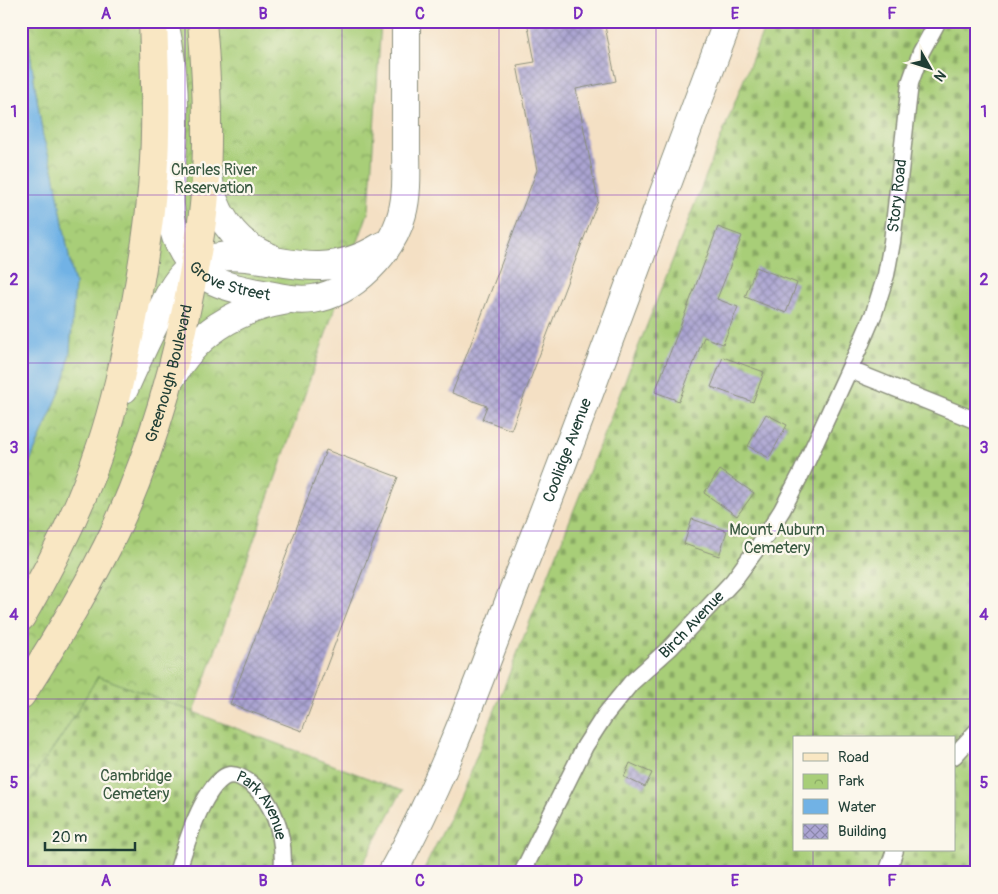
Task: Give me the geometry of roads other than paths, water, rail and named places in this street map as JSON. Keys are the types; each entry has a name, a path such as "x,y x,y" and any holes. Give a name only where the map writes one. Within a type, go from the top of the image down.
{"main road":[{"path":"21,617 57,553 87,484 100,447 121,372 142,272 153,177 156,84 153,21"},
{"name":"Greenough Boulevard","path":"21,695 58,636 114,532 150,446 184,321 204,202 207,162 206,81 202,21"}],"street":[{"path":"100,447 146,339 175,285 194,266 181,248 171,220 174,99 164,21"},
{"name":"Grove Street","path":"391,240 373,252 343,263 320,266 250,256 231,256 210,259 194,266 212,281 223,286 302,300 322,297 350,284 375,262 391,240 396,232 402,213 405,193 406,21"},
{"name":"Coolidge Avenue","path":"392,873 429,800 458,732 728,21"},
{"path":"207,162 208,178 213,200 230,228 252,250 278,261"},
{"path":"166,386 190,350 212,330 236,315 264,304 292,299"}],"lane":[{"name":"Story Road","path":"850,370 874,313 886,275 892,242 910,83 921,52 938,21"},
{"path":"850,370 977,421"},
{"name":"Birch Avenue","path":"522,873 581,754 605,715 631,683 671,647 727,588 763,540 801,474 850,370"},
{"path":"956,754 977,731"},
{"name":"Park Avenue","path":"177,873 185,846 213,786 224,776 235,775 247,780 264,796 277,820 284,858 282,873"},
{"path":"887,873 894,852"}],"water":[{"path":"21,21 25,21 43,137 54,173 75,284 70,351 66,374 21,482"}],"park label":[{"name":"Charles River Reservation","path":"214,179"},
{"name":"Mount Auburn Cemetery","path":"777,539"},
{"name":"Cambridge Cemetery","path":"136,785"}]}
